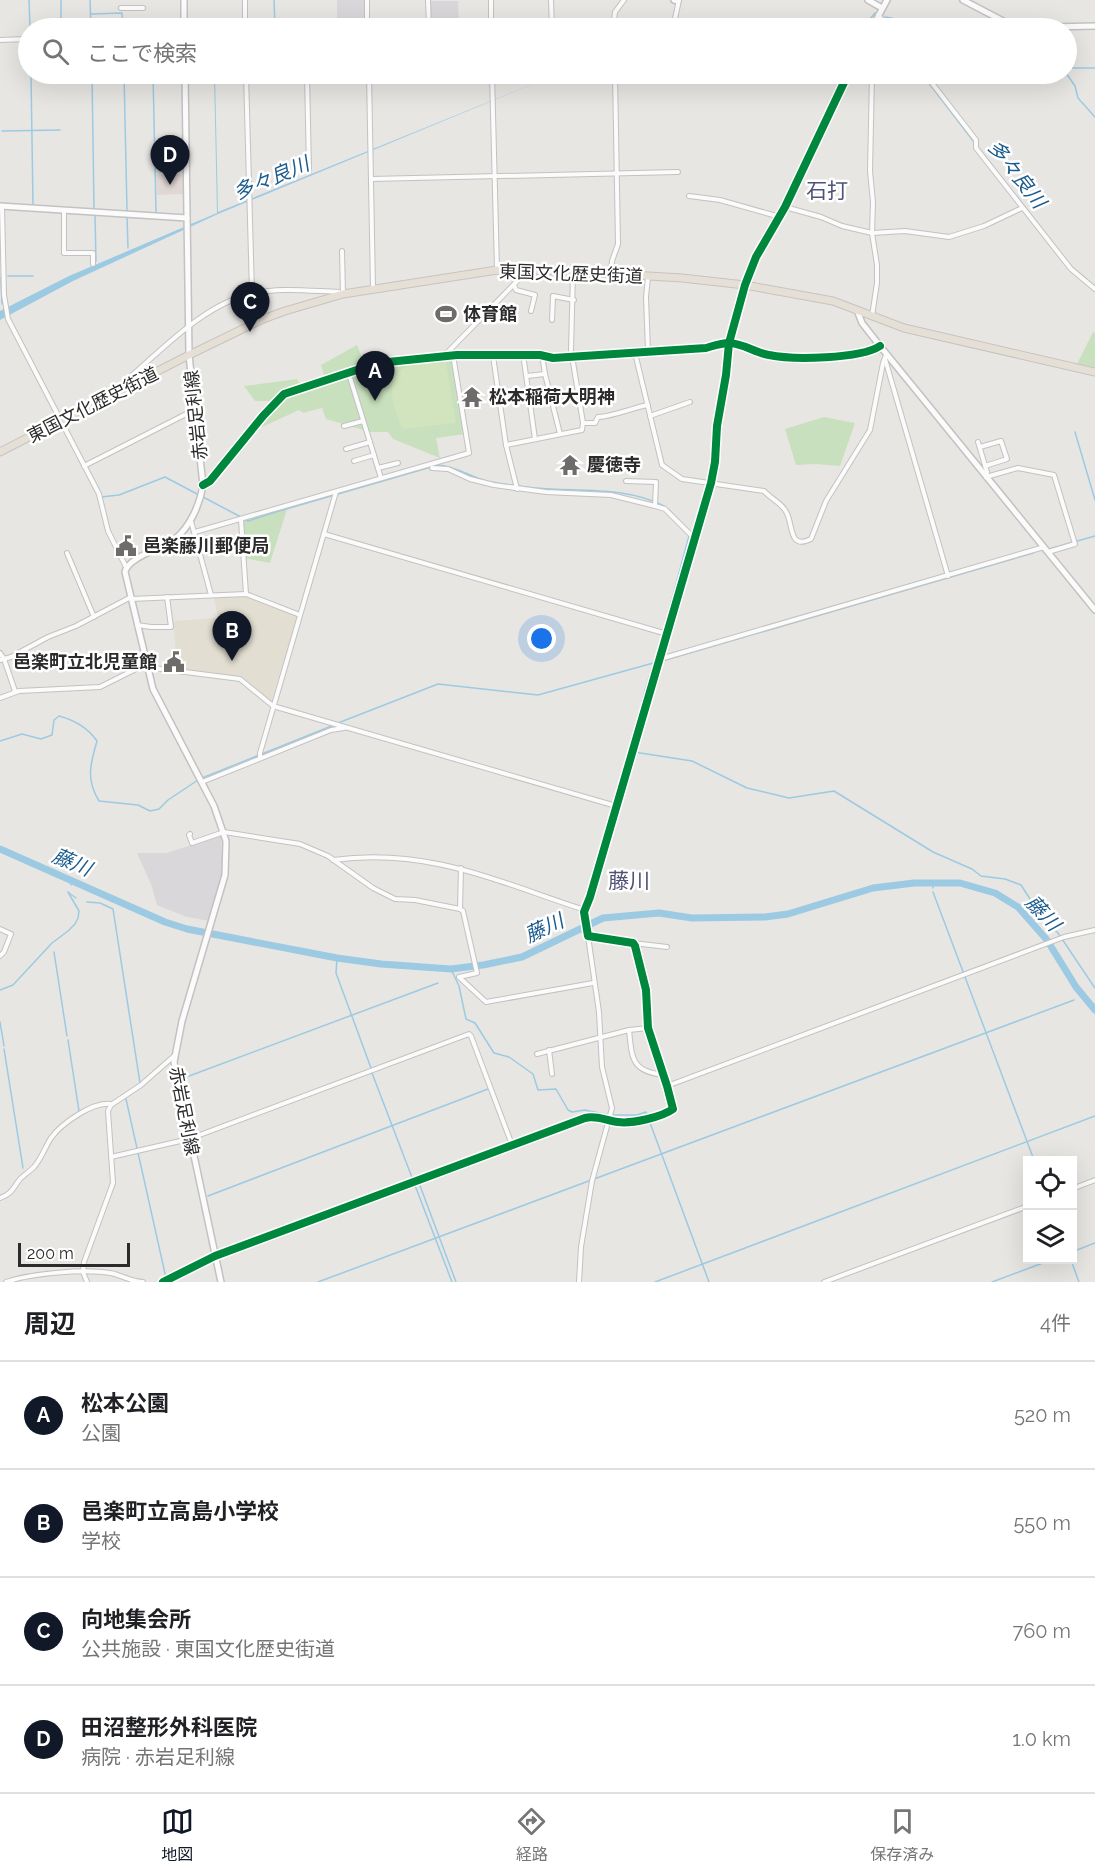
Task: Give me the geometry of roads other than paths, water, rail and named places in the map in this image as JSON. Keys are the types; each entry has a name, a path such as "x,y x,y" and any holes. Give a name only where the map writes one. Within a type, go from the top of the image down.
{"highway":[{"name":"東国文化歴史街道","path":"1,452 264,319 343,294 497,270 525,269 648,276 745,285 820,298 857,309 904,328 1095,372"}],"street":[{"path":"184,0 184,18"},
{"path":"245,0 245,18"},
{"path":"367,0 368,18"},
{"path":"428,0 429,18"},
{"path":"491,0 491,18"},
{"path":"551,0 552,18"},
{"path":"614,18 615,12 624,0"},
{"path":"674,18 677,0"},
{"path":"868,0 882,8"},
{"path":"877,18 887,0"},
{"path":"963,0 997,18"},
{"path":"121,8 143,8"},
{"path":"878,15 881,18"},
{"path":"1077,27 1095,26"},
{"path":"0,39 18,39"},
{"name":"赤岩足利線","path":"126,567 174,539 200,502 203,485 189,355 185,84"},
{"path":"246,84 252,294"},
{"path":"307,84 309,171"},
{"path":"369,84 373,288"},
{"path":"492,84 497,270"},
{"path":"611,274 612,261 618,250 615,84"},
{"path":"579,1282 581,1246 592,1181 609,1120 611,1103 602,1067 599,1012 584,912 711,483 729,343 745,285 756,257 780,217 843,84"},
{"path":"872,84 870,171 873,202 872,232 877,265 872,316"},
{"path":"933,84 976,140 976,148 1071,270 1095,289"},
{"path":"371,179 678,172"},
{"path":"689,196 720,200 780,217"},
{"path":"187,218 1,206 5,308 8,319 101,500 108,531 126,567 126,578 146,667 155,694 201,780 224,832"},
{"path":"785,207 842,226 872,232 905,231 949,237 984,226 1022,208"},
{"path":"64,210 64,253 93,253 93,264"},
{"path":"129,386 127,382 130,377 189,327 226,303 252,294 285,290 343,294 342,251"},
{"path":"443,357 514,285 525,269"},
{"path":"506,445 582,430 583,423 572,356 573,272"},
{"path":"648,276 646,297 648,351"},
{"path":"514,285 516,290 535,295 531,311"},
{"path":"552,320 553,296 574,300"},
{"path":"857,309 862,323 885,356 948,576"},
{"path":"203,485 210,481 279,397 348,371 378,363 453,356 524,354 553,358 706,348 729,343 770,355 797,358 849,354 874,350 880,346"},
{"path":"635,353 663,465 682,479 764,491 786,511 793,537 801,541 811,539 826,501 870,430 885,356"},
{"path":"524,354 535,439"},
{"path":"195,532 469,453 453,356"},
{"path":"494,356 506,445 518,484 517,489"},
{"path":"542,356 560,434"},
{"path":"885,356 1095,609"},
{"path":"348,371 381,478"},
{"path":"526,376 545,374"},
{"path":"650,416 690,402"},
{"path":"583,423 595,423 598,417 648,405"},
{"path":"84,465 196,409"},
{"path":"344,426 363,421"},
{"path":"980,447 1001,441 1007,459 985,466"},
{"path":"346,449 370,442"},
{"path":"978,442 986,477"},
{"path":"354,461 374,455"},
{"path":"378,468 398,463"},
{"path":"432,468 444,468 482,483 517,489 611,495 655,506 665,509 694,538"},
{"path":"986,477 1018,468 1054,475 1075,544 1048,552"},
{"path":"626,481 656,482 655,506"},
{"path":"260,758 273,706 337,491"},
{"path":"190,519 212,595"},
{"path":"241,520 246,594"},
{"path":"324,534 667,634"},
{"path":"659,660 1044,547"},
{"path":"67,553 94,617"},
{"path":"2,660 131,598 246,594 300,615"},
{"path":"137,625 171,627 167,597"},
{"path":"0,653 15,692"},
{"path":"0,698 15,692 99,687 146,667 240,679 273,706 616,806"},
{"path":"201,780 343,727"},
{"path":"190,834 192,843 224,832 300,844 333,860 373,888 395,899 416,900 464,911 477,974 459,977 486,1002 593,983"},
{"name":"赤岩足利線","path":"221,1282 189,1139 174,1056 226,867 224,832"},
{"path":"333,860 357,856 400,857 433,861 461,868 586,911"},
{"path":"460,909 461,868"},
{"path":"0,929 11,934 0,956"},
{"path":"667,1086 1064,937 1095,930"},
{"path":"588,936 667,947"},
{"path":"163,1282 215,1256 585,1118 630,1122 671,1112 673,1107 648,1028 646,990 633,942"},
{"path":"537,1054 629,1030 648,1028"},
{"path":"629,1030 632,1056 638,1065 646,1073 664,1075"},
{"path":"111,1156 189,1139 468,1034 471,1036 512,1145"},
{"path":"549,1050 552,1074"},
{"path":"0,1198 10,1194 20,1180 34,1168 52,1137 59,1130 89,1107 96,1104 111,1105 141,1085 174,1056"},
{"path":"87,1282 84,1262 112,1188 107,1117 111,1105"},
{"path":"1077,1187 1095,1180"},
{"path":"824,1282 1023,1208"},
{"path":"6,1282 37,1274 84,1272 109,1273 134,1282 142,1282"}],"water":[{"path":"214,84 218,212 533,84 218,214 73,281 0,320 0,311 69,276 217,213"}],"waterway":[{"path":"29,0 30,18"},
{"path":"61,0 61,18"},
{"path":"90,0 91,18"},
{"path":"274,0 275,18"},
{"path":"91,14 122,13 122,18"},
{"name":"多々良川","path":"871,18 875,13"},
{"path":"885,17 891,18"},
{"path":"1077,68 1095,68"},
{"path":"31,84 33,205"},
{"path":"92,84 94,209"},
{"path":"124,84 127,211"},
{"path":"153,84 156,212"},
{"name":"多々良川","path":"930,84 974,142"},
{"path":"1074,84 1078,98 1095,117"},
{"path":"2,131 60,130"},
{"name":"多々良川","path":"977,146 1028,211"},
{"path":"95,215 96,261"},
{"path":"127,216 128,248"},
{"name":"多々良川","path":"1047,236 1071,266 1086,279"},
{"path":"8,276 33,276"},
{"path":"1,280 2,304"},
{"path":"1075,432 1095,500"},
{"path":"245,520 438,465 490,482 530,488 601,491 633,495 664,506"},
{"path":"101,497 119,495 165,477 199,495"},
{"path":"203,497 241,517"},
{"path":"668,509 685,527"},
{"path":"630,751 689,536"},
{"path":"1049,549 1095,536"},
{"path":"662,661 1033,553"},
{"path":"338,723 438,684 538,695 657,662"},
{"path":"0,741 22,734 41,739 52,735 54,720 59,716 80,725 97,741 90,772 92,786 99,801 138,805 150,811 159,809 168,800 198,780"},
{"path":"202,778 334,725"},
{"path":"634,752 692,761 747,788 789,798 834,791 933,852 972,869 981,876 1005,879 1021,885 1041,916 1058,933 1095,988"},
{"name":"藤川","path":"0,849 165,922 187,929 337,958 451,969 522,957 603,918 659,913 692,918 765,917 788,914 873,888 914,883 960,883 995,893 1018,907 1047,940 1076,987 1095,1010"},
{"name":"藤川","path":"71,880 71,885"},
{"name":"藤川","path":"933,882 933,888"},
{"path":"0,990 13,985 52,943 75,924 79,911 68,892"},
{"path":"933,892 1032,1156"},
{"path":"69,893 76,898"},
{"path":"87,902 100,903 113,909 140,1083"},
{"path":"54,952 67,1036"},
{"path":"337,958 336,973 371,1068"},
{"path":"451,969 459,986 466,1019 475,1023 494,1053 509,1057 533,1074 538,1090 556,1089 568,1110 572,1112 585,1110 608,1115"},
{"path":"181,1079 438,983"},
{"path":"318,1282 1074,1000"},
{"path":"0,1022 4,1046"},
{"path":"68,1040 79,1111"},
{"path":"4,1049 23,1168"},
{"path":"372,1073 452,1282"},
{"path":"208,1196 488,1089"},
{"path":"126,1099 166,1278"},
{"path":"612,1115 637,1115 646,1112 709,1282"},
{"path":"655,1282 1095,1116"},
{"path":"419,1183 456,1282"},
{"path":"1077,1250 1095,1243"},
{"path":"992,1282 1040,1264"},
{"path":"1072,1264 1079,1282"}],"place":[{"name":"田沼整形外科医院","path":"170,185"},
{"name":"体育館","path":"446,314"},
{"name":"向地集会所","path":"250,332"},
{"name":"松本稲荷大明神","path":"472,397"},
{"name":"松本公園","path":"375,401"},
{"name":"慶徳寺","path":"570,465"},
{"name":"邑楽藤川郵便局","path":"126,546"},
{"name":"邑楽町立高島小学校","path":"232,661"},
{"name":"邑楽町立北児童館","path":"174,662"}],"district":[{"name":"石打","path":"827,191"},
{"name":"藤川","path":"629,881"}]}
